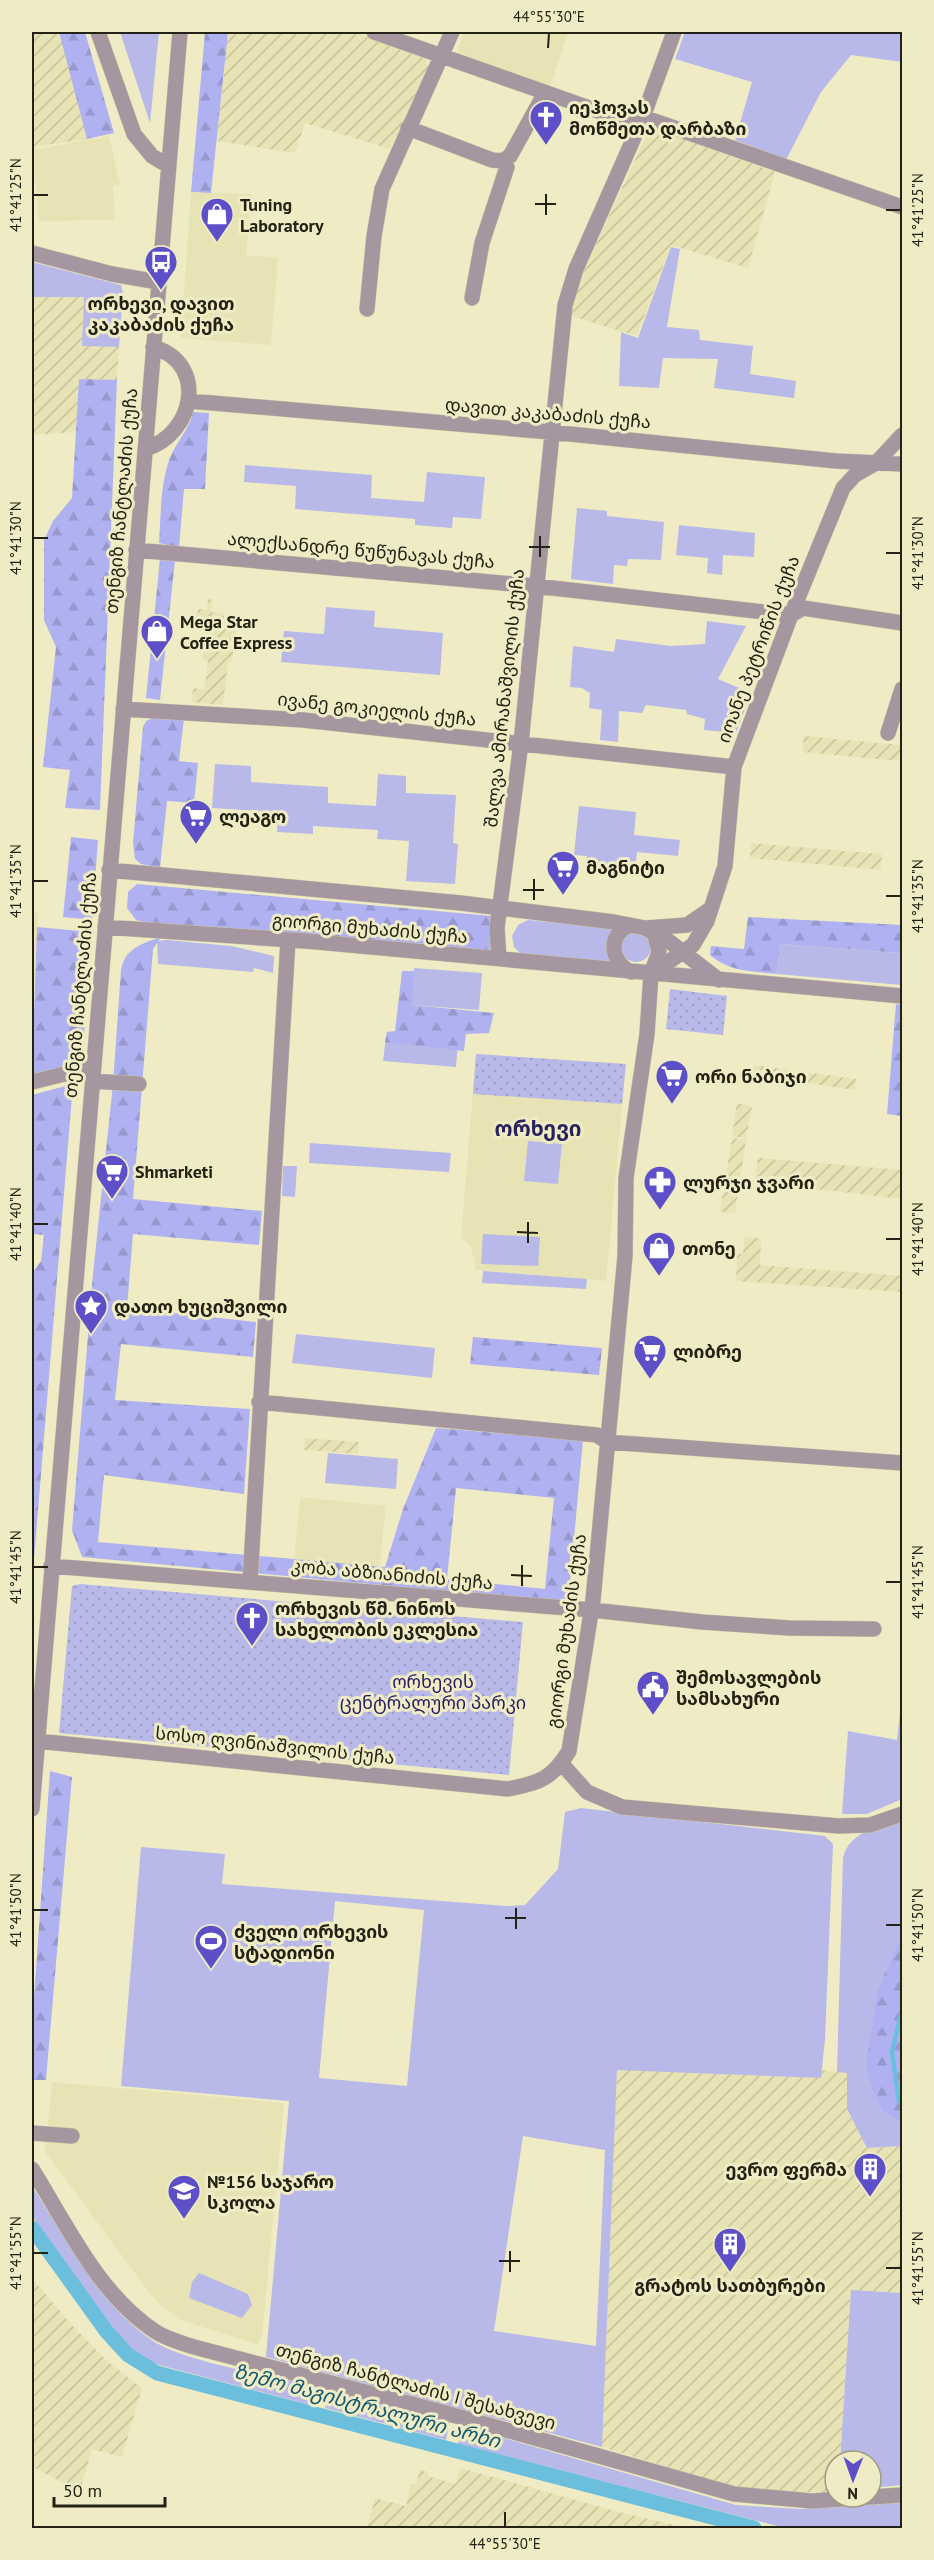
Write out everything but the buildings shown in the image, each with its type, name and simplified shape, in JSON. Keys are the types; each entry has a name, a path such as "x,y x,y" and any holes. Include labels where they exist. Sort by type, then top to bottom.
{"street":[{"path":"98,32 134,134 152,156 167,165"},
{"name":"თენგიზ ჩანტლაძის ქუჩა","path":"32,1809 167,165 180,32"},
{"path":"374,32 626,121 643,117 903,207"},
{"path":"367,309 378,206 382,189 408,128 443,57 452,32"},
{"name":"შალვა ამირანაშვილის ქუჩა","path":"499,958 497,935 521,742 562,328 570,286 643,117 674,32"},
{"path":"408,128 492,160 502,161 510,156 544,93"},
{"path":"472,298 482,243 507,167 502,161"},
{"path":"32,253 112,274 158,282"},
{"path":"145,449 167,439 180,423 189,401 189,391 181,366 165,351 153,347"},
{"name":"დავით კაკაბაძის ქუჩა","path":"189,401 903,464"},
{"name":"იოანე პეტრიწის ქუჩა","path":"651,974 684,952 700,934 712,908 725,866 734,767 791,615 843,488 855,475 876,463 903,435"},
{"name":"ალექსანდრე წუწუნავას ქუჩა","path":"136,550 535,586 791,615 803,608 903,623"},
{"path":"888,733 903,689"},
{"name":"ივანე გოკიელის ქუჩა","path":"123,709 303,720 734,767"},
{"name":"გიორგი მუხაძის ქუჩა","path":"109,870 500,908 643,928 658,952 651,974 647,1034 626,1178 626,1256 592,1610 568,1750 561,1763"},
{"path":"631,972 618,963 613,948 617,934 643,928 687,925 696,922 712,908"},
{"name":"გიორგი მუხაძის ქუჩა","path":"105,927 499,958 720,981 903,996"},
{"path":"643,928 684,952 720,981"},
{"path":"250,1582 288,940"},
{"path":"32,1082 93,1074 139,1084"},
{"path":"259,1402 597,1436 607,1442 903,1463"},
{"name":"კობა აბზიანიძის ქუჩა","path":"51,1566 789,1628 874,1629"},
{"name":"სოსო ღვინიაშვილის ქუჩა","path":"37,1741 508,1789 535,1784 552,1774 561,1763"},
{"path":"561,1763 587,1792 622,1806 839,1826 870,1825 903,1814"},
{"path":"32,2133 72,2136"},
{"name":"თენგიზ ჩანტლაძის I შესახვევი","path":"32,2169 97,2273 132,2314 158,2334 194,2347 442,2412 734,2494 823,2500"},
{"name":"თენგიზ ჩანტლაძის I შესახვევი","path":"883,2496 903,2495"}],"shaded area":[{"path":"32,32 59,32 87,139 32,147"},
{"path":"228,32 355,32 426,59 428,67 417,96 390,149 305,123 295,153 217,141"},
{"path":"464,32 568,32 550,87 457,54"},
{"path":"653,128 775,172 748,268 671,245 637,336 571,316 578,283 647,134"},
{"path":"109,136 120,184 113,186 115,220 39,221 32,150"},
{"path":"191,192 251,194 246,255 278,258 271,345 181,338"},
{"path":"32,297 84,297 82,345 119,347 117,380 79,379 76,432 32,435"},
{"path":"208,599 213,600 211,612 224,614 223,621 237,625 232,661 228,662 223,705 192,702 193,688 204,690 206,678 208,660 202,659 209,624 196,622 198,609 207,610"},
{"path":"804,736 901,745 900,761 802,752"},
{"path":"751,843 882,854 881,870 750,858"},
{"path":"32,912 38,913 32,1037"},
{"path":"476,1054 626,1064 606,1281 476,1270 471,1246 461,1238"},
{"path":"754,1065 856,1079 855,1090 753,1076"},
{"path":"737,1103 752,1106 746,1138 732,1136"},
{"path":"732,1138 746,1140 735,1213 720,1212"},
{"path":"758,1158 902,1170 902,1199 755,1182"},
{"path":"744,1237 761,1238 760,1265 902,1276 902,1292 736,1281 737,1254 743,1254"},
{"path":"305,1438 359,1442 358,1454 304,1450"},
{"path":"300,1497 386,1506 378,1579 293,1570"},
{"path":"617,2069 820,2078 822,2070 847,2073 847,2109 867,2148 902,2146 902,2293 851,2290 841,2449 823,2449 823,2492 767,2492 727,2485 602,2447"},
{"name":"№156 საჯარო სკოლა","path":"52,2082 284,2103 262,2336 258,2345 181,2320 158,2303 146,2288 45,2152"},
{"path":"32,2278 70,2323 107,2361 142,2388 122,2457 92,2449 80,2491 32,2467"},
{"path":"460,2468 619,2512 687,2528 367,2528 375,2498 406,2506 411,2484 416,2485 420,2470 428,2472 428,2476 456,2484"}],"green space":[{"path":"59,32 85,32 114,133 87,139"},
{"path":"120,32 159,32 150,123"},
{"path":"205,32 228,32 211,193 191,192"},
{"path":"685,32 902,32 902,62 851,55 821,92 786,160 735,140 752,82 675,59"},
{"path":"671,247 680,249 667,327 699,330 700,340 753,346 750,374 796,381 794,398 714,388 718,359 663,358 659,388 619,386 621,332 638,338"},
{"path":"32,262 121,285 123,293 119,347 82,346 84,297 32,297"},
{"path":"79,379 117,380 100,810 65,808 70,770 43,767 56,647 44,620 44,540 53,521 72,498"},
{"path":"193,412 209,413 205,489 184,489 179,548 159,543 164,478 170,458 189,425"},
{"path":"245,465 372,475 371,498 424,502 427,472 485,477 481,519 453,517 452,528 415,525 415,519 295,509 296,486 244,482"},
{"path":"577,508 607,511 607,516 664,522 661,560 628,559 627,566 614,565 613,584 571,579"},
{"path":"679,525 755,533 754,557 723,555 722,575 707,573 708,558 676,555"},
{"path":"160,559 175,560 160,700 146,698"},
{"path":"326,607 375,611 374,627 443,633 440,675 281,662 284,631 324,634"},
{"path":"707,621 746,626 718,679 751,693 736,733 704,730 705,719 687,714 686,710 646,705 642,713 619,711 618,742 600,740 602,710 589,708 590,693 582,688 570,687 573,646 614,652 616,639 671,646 705,644"},
{"path":"155,717 184,718 179,761 198,763 194,803 167,801 160,868 141,864 135,859 133,843 143,727 146,721"},
{"path":"215,764 251,766 251,782 328,787 328,803 376,806 378,774 406,776 406,793 456,795 453,843 458,844 455,884 406,881 409,841 377,839 378,830 313,826 313,834 277,832 278,812 212,808"},
{"path":"579,806 636,812 634,835 680,840 678,856 637,852 635,872 586,867 587,856 574,855"},
{"path":"71,837 98,840 92,920 63,917"},
{"path":"137,884 492,916 490,953 143,922 136,920 127,908 128,892"},
{"path":"748,917 902,925 900,953 780,944 777,974 733,968 710,955 711,946 744,949"},
{"path":"528,920 613,928 607,945 611,964 521,954 514,947 512,936 518,925"},
{"path":"902,925 902,985 777,974 780,944 900,953"},
{"path":"37,927 91,932 84,1038 81,1048 65,1065 32,1074"},
{"path":"636,932 647,936 651,947 647,958 636,962 625,958 621,947 625,936"},
{"path":"161,937 153,949 133,1199 262,1211 259,1245 133,1234 127,1308 256,1322 253,1357 121,1344 115,1400 250,1409 244,1494 104,1475 98,1542 385,1567 403,1509 436,1428 583,1440 569,1593 565,1602 82,1557 72,1530 93,1274 113,1084 121,970 126,956 131,951 141,944","holes":["456,1488 554,1498 545,1589 447,1579"]},
{"path":"157,941 231,946 274,956 273,973 254,968 253,972 158,964"},
{"path":"414,968 482,973 479,1010 411,1005"},
{"path":"402,971 414,971 412,1005 494,1013 489,1033 466,1034 464,1051 385,1042 387,1032 395,1031"},
{"path":"670,989 727,996 723,1035 666,1029"},
{"path":"896,1004 902,1005 902,1116 887,1114"},
{"path":"386,1036 458,1043 456,1067 383,1061"},
{"path":"476,1054 626,1064 622,1104 473,1094"},
{"path":"73,1084 32,1584 32,1273 41,1261 44,1235 32,1234 32,1095"},
{"path":"528,1141 562,1144 558,1184 524,1181"},
{"path":"310,1143 451,1153 449,1172 309,1163"},
{"path":"283,1166 297,1166 295,1197 282,1196"},
{"path":"483,1234 540,1237 538,1266 481,1264"},
{"path":"483,1271 587,1279 586,1289 482,1283"},
{"path":"296,1334 435,1348 432,1378 292,1363"},
{"path":"473,1337 602,1348 599,1375 470,1364"},
{"path":"328,1453 398,1459 396,1489 325,1483"},
{"name":"ორხევის ცენტრალური პარკი","path":"80,1584 523,1622 509,1775 59,1733 72,1586"},
{"path":"902,1694 902,1799 867,1814 842,1814 848,1731 897,1740"},
{"path":"50,1771 72,1777 46,2080 32,2080 32,2026"},
{"path":"581,1808 825,1836 833,1844 825,2039 821,2078 617,2070 602,2447 266,2357 289,2101 121,2086 141,1847 225,1854 222,1884 506,1906 525,1905 558,1869 565,1812","holes":["335,1901 424,1910 407,2086 319,2078","523,2136 605,2150 596,2346 494,2331"]},
{"path":"902,1820 902,1933 878,1988 884,2113 902,2124 902,2146 867,2148 847,2109 847,2073 837,2072 843,1858 846,1849 858,1836"},
{"path":"902,1933 902,2124 884,2113 873,2091 866,2066 878,1988"},
{"path":"32,2186 71,2249 100,2290 116,2309 153,2341 186,2356 207,2362 313,2385 317,2392 314,2406 163,2366 138,2357 126,2346 32,2216"},
{"path":"199,2273 248,2294 252,2305 242,2318 189,2298 192,2282"},
{"path":"851,2290 902,2293 902,2485 883,2487 883,2449 841,2449"},
{"path":"331,2391 450,2422 446,2440 325,2408"},
{"path":"466,2427 736,2505 800,2509 883,2509 883,2504 902,2503 902,2528 785,2528 458,2444 461,2431"}],"waterway":[{"path":"899,2102 892,2052 902,2010"},
{"name":"ზემო მაგისტრალური არხი","path":"32,2228 107,2332 128,2355 157,2373 754,2528"}],"place":[{"name":"იეჰოვას მოწმეთა დარბაზი","path":"546,146"},
{"name":"Tuning Laboratory","path":"217,243"},
{"name":"ორხევი, დავით კაკაბაძის ქუჩა","path":"161,291"},
{"name":"Mega Star Coffee Express","path":"157,660"},
{"name":"ლეაგო","path":"196,845"},
{"name":"მაგნიტი","path":"563,896"},
{"name":"ორი ნაბიჯი","path":"672,1105"},
{"name":"Shmarketi","path":"112,1200"},
{"name":"ლურჯი ჯვარი","path":"660,1211"},
{"name":"თონე","path":"659,1277"},
{"name":"დათო ხუციშვილი","path":"91,1335"},
{"name":"ლიბრე","path":"650,1380"},
{"name":"ორხევის წმ. ნინოს სახელობის ეკლესია","path":"252,1647"},
{"name":"შემოსავლების სამსახური","path":"653,1716"},
{"name":"ძველი ორხევის სტადიონი","path":"211,1970"},
{"name":"ევრო ფერმა","path":"870,2198"},
{"name":"№156 საჯარო სკოლა","path":"184,2220"},
{"name":"გრატოს სათბურები","path":"730,2273"}],"district":[{"name":"ორხევი","path":"538,1128"}]}
